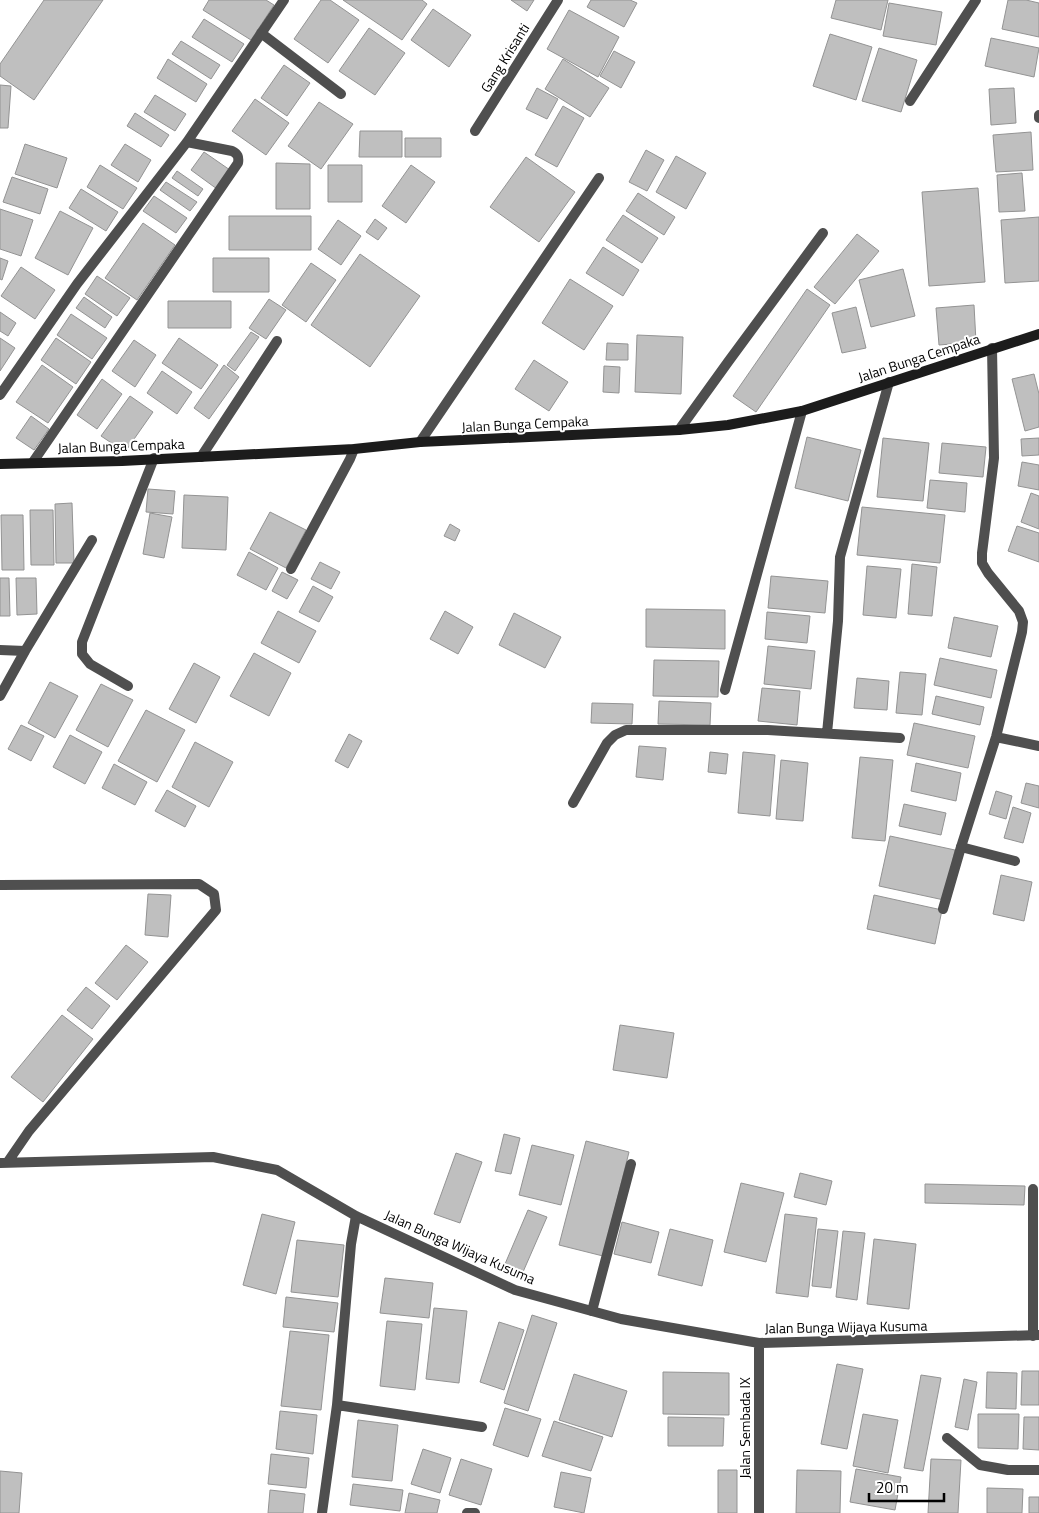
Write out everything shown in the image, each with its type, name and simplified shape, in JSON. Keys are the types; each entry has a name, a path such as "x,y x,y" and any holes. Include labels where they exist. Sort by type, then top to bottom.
{"street":[{"path":"0,395 77,284 187,142 284,0"},
{"name":"Gang Krisanti","path":"474,132 558,0"},
{"path":"910,101 976,0"},
{"path":"261,33 341,94"},
{"path":"33,462 238,163 236,153 232,151 187,142"},
{"path":"420,442 599,178"},
{"path":"679,430 823,233"},
{"name":"Jalan Bunga Cempaka","path":"0,464 122,461 354,449 420,442 679,430 728,425 802,411 1039,334"},
{"path":"201,457 277,341"},
{"path":"943,909 996,737 1023,622 1019,612 982,563 994,458 992,348"},
{"path":"827,733 838,621 840,557 889,382"},
{"path":"725,690 802,411"},
{"path":"291,569 354,449"},
{"path":"128,686 90,664 82,654 82,642 154,458"},
{"path":"0,696 92,540"},
{"path":"0,650 26,651"},
{"path":"573,803 607,743 615,734 626,730 732,729 900,738"},
{"path":"996,737 1039,746"},
{"path":"961,847 1015,861"},
{"path":"0,885 199,884 214,894 216,910 4,1163"},
{"name":"Jalan Bunga Wijaya Kusuma","path":"4,1163 213,1157 277,1170 356,1216 515,1290 621,1319 759,1343 1036,1335"},
{"path":"592,1312 631,1164"},
{"path":"1034,1189 1036,1335"},
{"path":"322,1513 337,1405 351,1244 356,1216"},
{"name":"Jalan Sembada IX","path":"759,1343 759,1513"},
{"path":"337,1405 482,1427"},
{"path":"947,1438 980,1465 1008,1470 1039,1470"},
{"path":"467,1513 476,1513"}],"building":[{"path":"44,0 103,0 34,100 0,76 0,64"},
{"path":"209,0 266,0 274,5 251,40 203,10"},
{"path":"321,0 330,0 359,20 328,63 294,39"},
{"path":"343,0 422,0 427,4 402,40"},
{"path":"511,0 534,0 527,11"},
{"path":"591,0 630,0 637,3 624,27 587,7"},
{"path":"836,0 888,0 881,30 831,18"},
{"path":"1008,0 1026,0 1039,3 1039,37 1002,29"},
{"path":"889,3 942,12 936,45 883,36"},
{"path":"433,9 471,35 449,67 411,40"},
{"path":"569,10 619,37 598,77 547,49"},
{"path":"204,19 244,44 232,62 192,37"},
{"path":"369,28 405,53 375,95 339,71"},
{"path":"830,34 872,47 856,100 813,86"},
{"path":"991,38 1039,48 1034,77 985,66"},
{"path":"181,41 220,65 211,79 172,54"},
{"path":"879,48 917,60 901,112 862,101"},
{"path":"614,51 635,62 621,88 600,76"},
{"path":"168,59 207,84 196,102 157,78"},
{"path":"563,59 609,88 590,117 545,89"},
{"path":"284,65 310,83 287,116 261,98"},
{"path":"0,85 11,86 8,128 0,128"},
{"path":"537,88 558,99 547,119 526,109"},
{"path":"1014,88 1016,123 991,125 989,89"},
{"path":"155,95 186,114 175,131 144,112"},
{"path":"255,99 289,123 266,155 232,131"},
{"path":"319,102 353,124 321,169 288,146"},
{"path":"563,106 584,118 557,167 535,155"},
{"path":"135,113 169,135 161,147 127,126"},
{"path":"360,131 402,131 402,157 359,157"},
{"path":"1031,132 1033,170 996,172 993,135"},
{"path":"405,138 441,138 441,157 405,157"},
{"path":"25,144 67,158 57,188 15,174"},
{"path":"125,144 151,160 138,182 111,165"},
{"path":"646,150 664,160 647,191 629,182"},
{"path":"204,152 230,170 217,189 191,170"},
{"path":"676,156 706,173 686,209 656,192"},
{"path":"526,157 575,192 539,242 490,207"},
{"path":"276,163 310,164 310,209 276,209"},
{"path":"100,165 137,188 123,209 87,187"},
{"path":"328,165 362,165 362,202 328,202"},
{"path":"411,165 435,182 406,223 382,206"},
{"path":"177,171 203,189 198,196 172,178"},
{"path":"1022,173 1025,211 999,212 997,175"},
{"path":"12,177 48,189 40,214 3,202"},
{"path":"166,182 197,202 190,211 160,190"},
{"path":"978,188 985,282 929,286 922,192"},
{"path":"81,189 118,212 106,231 69,208"},
{"path":"638,193 675,217 664,235 626,211"},
{"path":"154,196 187,218 176,233 143,211"},
{"path":"0,209 33,220 21,256 0,249"},
{"path":"60,211 93,228 68,275 35,258"},
{"path":"623,215 658,238 642,263 606,240"},
{"path":"229,216 311,216 311,250 229,250"},
{"path":"1039,217 1039,281 1005,283 1001,220"},
{"path":"375,219 387,228 378,240 366,232"},
{"path":"338,220 361,236 341,265 318,249"},
{"path":"143,223 175,245 137,300 105,278"},
{"path":"857,234 879,251 835,304 814,287"},
{"path":"603,247 639,270 623,296 586,273"},
{"path":"360,254 420,296 370,367 311,325"},
{"path":"0,258 8,261 2,280 0,279"},
{"path":"213,258 269,258 269,292 213,292"},
{"path":"311,263 336,280 306,322 282,305"},
{"path":"21,267 55,290 35,319 1,296"},
{"path":"903,269 915,316 871,327 859,280"},
{"path":"97,276 130,298 117,316 85,294"},
{"path":"570,279 613,306 584,350 542,323"},
{"path":"807,289 830,305 756,412 733,396"},
{"path":"84,297 112,317 105,328 76,308"},
{"path":"269,299 286,310 266,339 249,328"},
{"path":"168,301 231,301 231,328 168,328"},
{"path":"974,305 976,342 939,345 936,308"},
{"path":"856,307 866,348 842,353 832,313"},
{"path":"0,312 16,323 8,336 0,331"},
{"path":"71,314 107,338 92,359 57,335"},
{"path":"251,332 259,337 235,371 227,365"},
{"path":"637,335 683,337 681,394 635,392"},
{"path":"0,338 15,348 0,371"},
{"path":"56,338 91,362 76,384 41,360"},
{"path":"179,338 218,365 201,389 162,363"},
{"path":"134,340 156,355 135,387 112,371"},
{"path":"607,343 628,344 628,360 606,360"},
{"path":"534,360 568,382 549,411 515,389"},
{"path":"42,365 73,387 48,423 16,402"},
{"path":"224,365 239,377 209,419 194,408"},
{"path":"604,366 620,367 619,393 603,392"},
{"path":"162,371 192,392 177,414 147,393"},
{"path":"1034,374 1039,394 1039,427 1025,431 1012,379"},
{"path":"102,379 122,394 97,429 77,415"},
{"path":"130,396 153,412 125,452 101,436"},
{"path":"31,416 49,429 34,450 16,438"},
{"path":"807,437 861,450 848,501 795,488"},
{"path":"883,438 929,443 923,501 877,497"},
{"path":"1039,438 1039,455 1022,456 1021,439"},
{"path":"942,443 986,447 983,477 939,473"},
{"path":"1022,462 1039,465 1039,490 1018,486"},
{"path":"930,480 967,483 965,512 927,508"},
{"path":"148,489 175,491 173,514 146,512"},
{"path":"1031,493 1039,496 1039,529 1021,522"},
{"path":"184,495 228,497 226,550 182,548"},
{"path":"72,503 74,563 56,563 55,504"},
{"path":"862,507 945,515 940,563 857,555"},
{"path":"30,510 53,510 54,565 31,565"},
{"path":"270,512 306,530 286,568 250,549"},
{"path":"150,513 172,517 164,558 143,554"},
{"path":"1,515 23,515 24,570 2,570"},
{"path":"450,524 460,530 455,541 444,536"},
{"path":"1017,526 1039,533 1039,562 1008,551"},
{"path":"249,552 278,568 266,590 237,575"},
{"path":"320,562 340,572 331,589 311,579"},
{"path":"912,564 937,567 932,616 908,614"},
{"path":"867,566 901,569 896,618 863,615"},
{"path":"282,572 298,580 287,599 272,591"},
{"path":"771,576 828,581 825,613 768,608"},
{"path":"0,578 9,578 10,616 0,616"},
{"path":"16,578 36,578 37,614 17,615"},
{"path":"313,586 333,597 319,622 299,612"},
{"path":"646,609 725,610 725,649 646,647"},
{"path":"278,611 316,631 299,663 261,643"},
{"path":"445,611 473,627 458,654 430,639"},
{"path":"767,612 810,616 807,643 765,639"},
{"path":"514,613 561,637 545,668 499,645"},
{"path":"954,617 998,626 991,657 948,648"},
{"path":"768,646 815,651 811,689 764,684"},
{"path":"254,653 291,673 269,716 230,696"},
{"path":"940,658 997,670 991,698 934,685"},
{"path":"654,660 719,661 718,697 653,696"},
{"path":"194,663 220,677 196,723 169,709"},
{"path":"900,672 926,674 922,715 896,713"},
{"path":"857,678 889,681 887,710 854,708"},
{"path":"50,682 78,696 55,738 28,723"},
{"path":"101,684 133,700 108,747 76,730"},
{"path":"762,688 800,691 797,725 758,721"},
{"path":"936,696 984,707 980,725 932,714"},
{"path":"659,701 711,703 710,725 658,724"},
{"path":"592,703 633,704 632,724 591,723"},
{"path":"146,710 185,730 157,782 118,761"},
{"path":"914,723 975,736 968,768 907,755"},
{"path":"21,725 44,736 31,761 8,749"},
{"path":"349,734 362,741 348,768 335,761"},
{"path":"70,735 102,752 85,784 53,767"},
{"path":"195,742 233,762 209,807 172,787"},
{"path":"639,746 666,748 663,780 636,777"},
{"path":"710,752 728,754 726,774 708,772"},
{"path":"743,752 775,755 770,816 738,813"},
{"path":"860,757 893,760 885,841 852,838"},
{"path":"781,760 808,763 803,821 776,819"},
{"path":"916,763 961,773 956,801 911,791"},
{"path":"114,764 147,782 135,805 102,788"},
{"path":"1026,783 1039,786 1039,808 1021,803"},
{"path":"167,790 196,806 185,827 155,811"},
{"path":"996,791 1012,796 1006,819 989,814"},
{"path":"904,804 946,813 941,835 899,826"},
{"path":"1013,807 1031,813 1023,843 1004,838"},
{"path":"890,836 955,850 944,900 879,886"},
{"path":"1001,875 1032,882 1024,921 993,914"},
{"path":"148,894 171,895 168,937 145,935"},
{"path":"874,895 942,910 935,944 867,929"},
{"path":"126,945 148,962 117,1000 95,983"},
{"path":"86,987 110,1006 92,1029 67,1010"},
{"path":"62,1015 93,1039 43,1102 11,1077"},
{"path":"620,1025 674,1033 667,1078 613,1070"},
{"path":"504,1134 520,1138 511,1174 495,1171"},
{"path":"586,1141 629,1152 603,1256 559,1245"},
{"path":"532,1145 574,1155 561,1205 519,1195"},
{"path":"456,1153 482,1162 460,1223 434,1214"},
{"path":"800,1173 832,1181 826,1205 794,1197"},
{"path":"741,1183 784,1193 766,1262 724,1252"},
{"path":"925,1184 1025,1186 1024,1205 925,1203"},
{"path":"528,1210 547,1217 523,1272 505,1264"},
{"path":"262,1214 295,1222 276,1294 243,1285"},
{"path":"785,1214 817,1218 808,1297 776,1293"},
{"path":"622,1222 659,1232 651,1263 614,1254"},
{"path":"670,1229 713,1240 702,1286 658,1275"},
{"path":"818,1229 838,1231 831,1288 812,1286"},
{"path":"843,1231 865,1233 857,1300 836,1297"},
{"path":"874,1239 916,1244 909,1309 867,1304"},
{"path":"297,1240 344,1245 338,1297 291,1292"},
{"path":"385,1278 433,1283 429,1318 380,1313"},
{"path":"286,1297 338,1303 334,1332 283,1327"},
{"path":"434,1308 467,1311 459,1383 426,1379"},
{"path":"532,1315 557,1323 528,1411 504,1403"},
{"path":"387,1321 422,1324 415,1390 380,1386"},
{"path":"499,1322 524,1330 504,1390 480,1382"},
{"path":"290,1331 329,1335 321,1410 281,1406"},
{"path":"837,1364 863,1369 847,1449 821,1444"},
{"path":"1022,1371 1039,1371 1039,1405 1021,1405"},
{"path":"663,1372 729,1373 729,1415 663,1414"},
{"path":"987,1372 1017,1373 1016,1409 986,1408"},
{"path":"574,1374 627,1391 612,1437 559,1420"},
{"path":"921,1375 941,1378 923,1471 904,1468"},
{"path":"964,1379 977,1382 968,1430 955,1427"},
{"path":"505,1408 541,1419 528,1457 493,1445"},
{"path":"280,1411 317,1415 313,1454 276,1449"},
{"path":"863,1414 898,1420 888,1473 853,1466"},
{"path":"978,1414 1019,1414 1018,1449 978,1448"},
{"path":"668,1417 724,1418 723,1446 668,1446"},
{"path":"1024,1417 1039,1417 1039,1450 1023,1449"},
{"path":"358,1420 398,1425 392,1481 352,1477"},
{"path":"554,1421 603,1437 591,1471 542,1456"},
{"path":"423,1449 451,1458 440,1493 411,1484"},
{"path":"271,1454 309,1458 306,1488 268,1484"},
{"path":"461,1459 492,1469 481,1505 449,1495"},
{"path":"931,1459 961,1460 958,1513 928,1513"},
{"path":"856,1469 901,1477 895,1510 850,1502"},
{"path":"718,1470 737,1470 737,1513 718,1513"},
{"path":"797,1470 841,1471 840,1513 796,1513"},
{"path":"0,1471 22,1473 19,1513 0,1513"},
{"path":"561,1472 591,1478 584,1513 554,1507"},
{"path":"353,1484 403,1490 400,1511 350,1505"},
{"path":"987,1488 1023,1489 1022,1513 987,1513"},
{"path":"270,1490 305,1494 303,1513 268,1513"},
{"path":"409,1493 440,1500 437,1513 405,1513"},
{"path":"1029,1497 1039,1497 1039,1513 1029,1513"}]}
